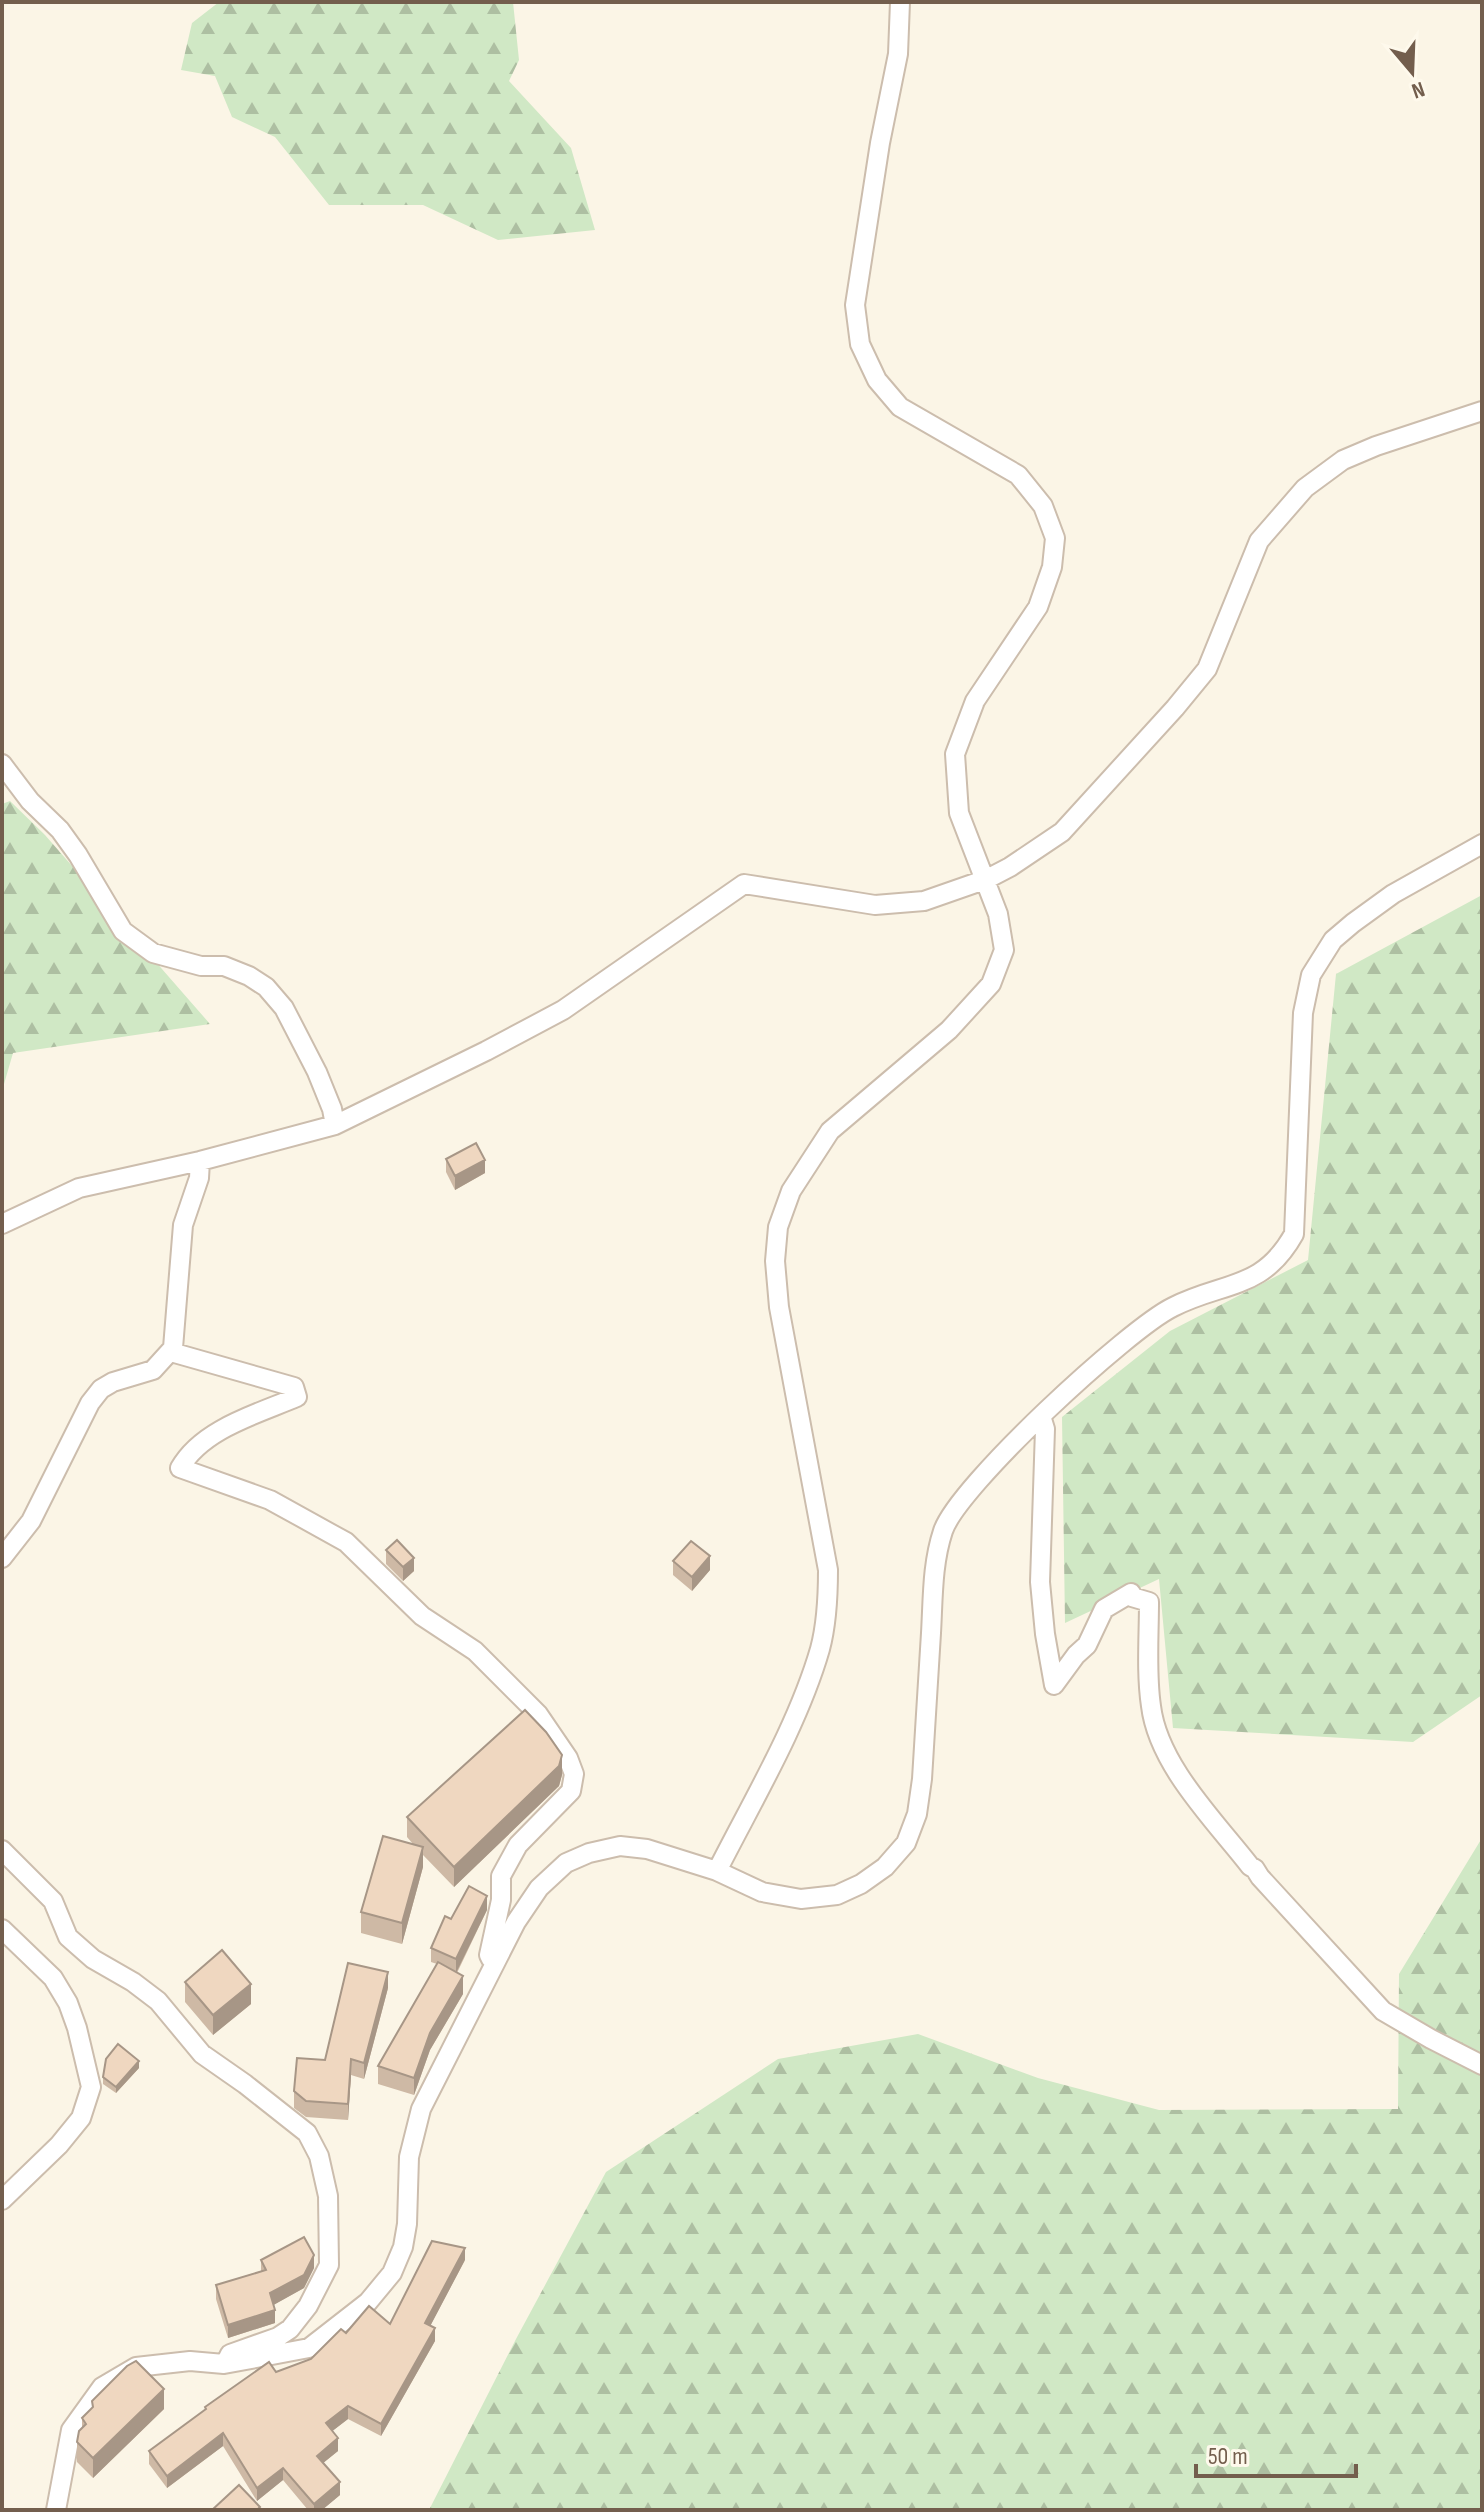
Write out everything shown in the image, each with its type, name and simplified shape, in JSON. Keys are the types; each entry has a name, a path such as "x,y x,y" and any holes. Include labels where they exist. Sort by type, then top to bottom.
{"street":[{"path":"717,1871 804,1698 821,1647 828,1608 828,1570 779,1307 775,1261 778,1227 791,1191 830,1131 949,1030 991,984 1004,950 998,914 987,879 959,813 955,754 975,701 1038,607 1052,567 1055,538 1043,506 1018,475 900,407 877,380 860,344 855,305 880,143 898,54 900,2"},
{"path":"2,1224 79,1188 200,1161 335,1125 563,1010 744,884 875,905 924,901 987,879 1062,832 1207,669 1259,541 1305,488 1343,460 1482,411"},
{"path":"2,764 30,801 60,830 123,931 153,953 201,966 224,966 266,987 284,1008 317,1072 335,1125"},
{"path":"56,2510 71,2430 102,2387 136,2367 190,2361 224,2364 309,2348 368,2302 392,2273 403,2247 407,2224 409,2157 421,2109 516,1922 539,1888 566,1863 589,1853 620,1846 647,1849 717,1871 762,1892 801,1899 837,1895 861,1884 885,1867 906,1843 917,1814 922,1779 935,1563 944,1528 962,1500 1041,1416 1134,1333 1172,1307 1255,1277 1283,1253 1294,1234 1303,1013 1311,975 1333,940 1353,923 1393,894 1482,844"},
{"path":"2,1558 31,1521 90,1403 101,1389 113,1382 153,1370 171,1352 176,1332 183,1225 199,1178 200,1161"},
{"path":"171,1352 294,1387 297,1397 232,1423 188,1454 180,1468 270,1500 346,1542 422,1616 475,1651 538,1714 568,1758 574,1774 571,1791 518,1845 501,1876 501,1900 489,1955 494,1965"},
{"path":"1041,1416 1045,1429 1040,1582 1054,1685 1087,1645 1104,1609 1131,1593 1132,1597 1149,1602 1151,1707 1160,1738 1178,1774 1250,1866 1383,2011 1482,2065"},
{"path":"2,1850 53,1901 68,1937 93,1959 158,2001 202,2054 307,2133 319,2156 328,2196 329,2265 308,2306 290,2329 278,2337 230,2354 224,2364"},
{"path":"2,1929 53,1978 68,2003 91,2087 81,2118 59,2145 2,2200"}],"green space":[{"path":"219,2 513,2 519,60 509,81 571,148 595,230 498,240 423,205 329,205 275,137 232,117 215,76 181,70 192,23"},
{"path":"10,801 45,835 210,1024 13,1053 2,1091 2,804"},
{"path":"1482,895 1482,1695 1413,1742 1173,1728 1159,1579 1065,1623 1062,1417 1170,1331 1308,1260 1336,974"},
{"path":"1482,1838 1482,2510 429,2510 606,2172 778,2059 918,2034 1038,2078 1159,2110 1398,2109 1399,1974"}],"building":[{"path":"476,1143 485,1160 455,1176 446,1159"},
{"path":"397,1540 414,1558 403,1567 386,1550"},
{"path":"691,1541 710,1556 692,1577 673,1561"},
{"path":"525,1710 562,1755 559,1766 454,1867 407,1817"},
{"path":"383,1836 423,1847 402,1923 361,1912"},
{"path":"469,1886 487,1896 456,1959 431,1948 445,1916 451,1919"},
{"path":"222,1950 251,1984 213,2015 185,1982"},
{"path":"438,1962 463,1976 430,2033 414,2078 378,2066"},
{"path":"348,1963 388,1972 364,2063 351,2059 348,2104 306,2101 294,2091 297,2058 325,2060"},
{"path":"118,2044 139,2061 116,2087 103,2077 106,2059"},
{"path":"304,2237 314,2255 304,2275 270,2293 275,2310 228,2325 216,2285 266,2270 261,2260"},
{"path":"432,2241 465,2248 425,2323 435,2328 381,2424 348,2406 326,2423 338,2438 317,2456 340,2482 314,2504 283,2468 257,2488 223,2433 167,2476 149,2451 269,2362 276,2372 311,2359 341,2329 346,2333 369,2306 390,2324"},
{"path":"136,2361 164,2389 93,2458 77,2442 79,2431 86,2424 82,2418 93,2407 92,2401"},
{"path":"239,2485 260,2507 257,2510 212,2510"}]}
